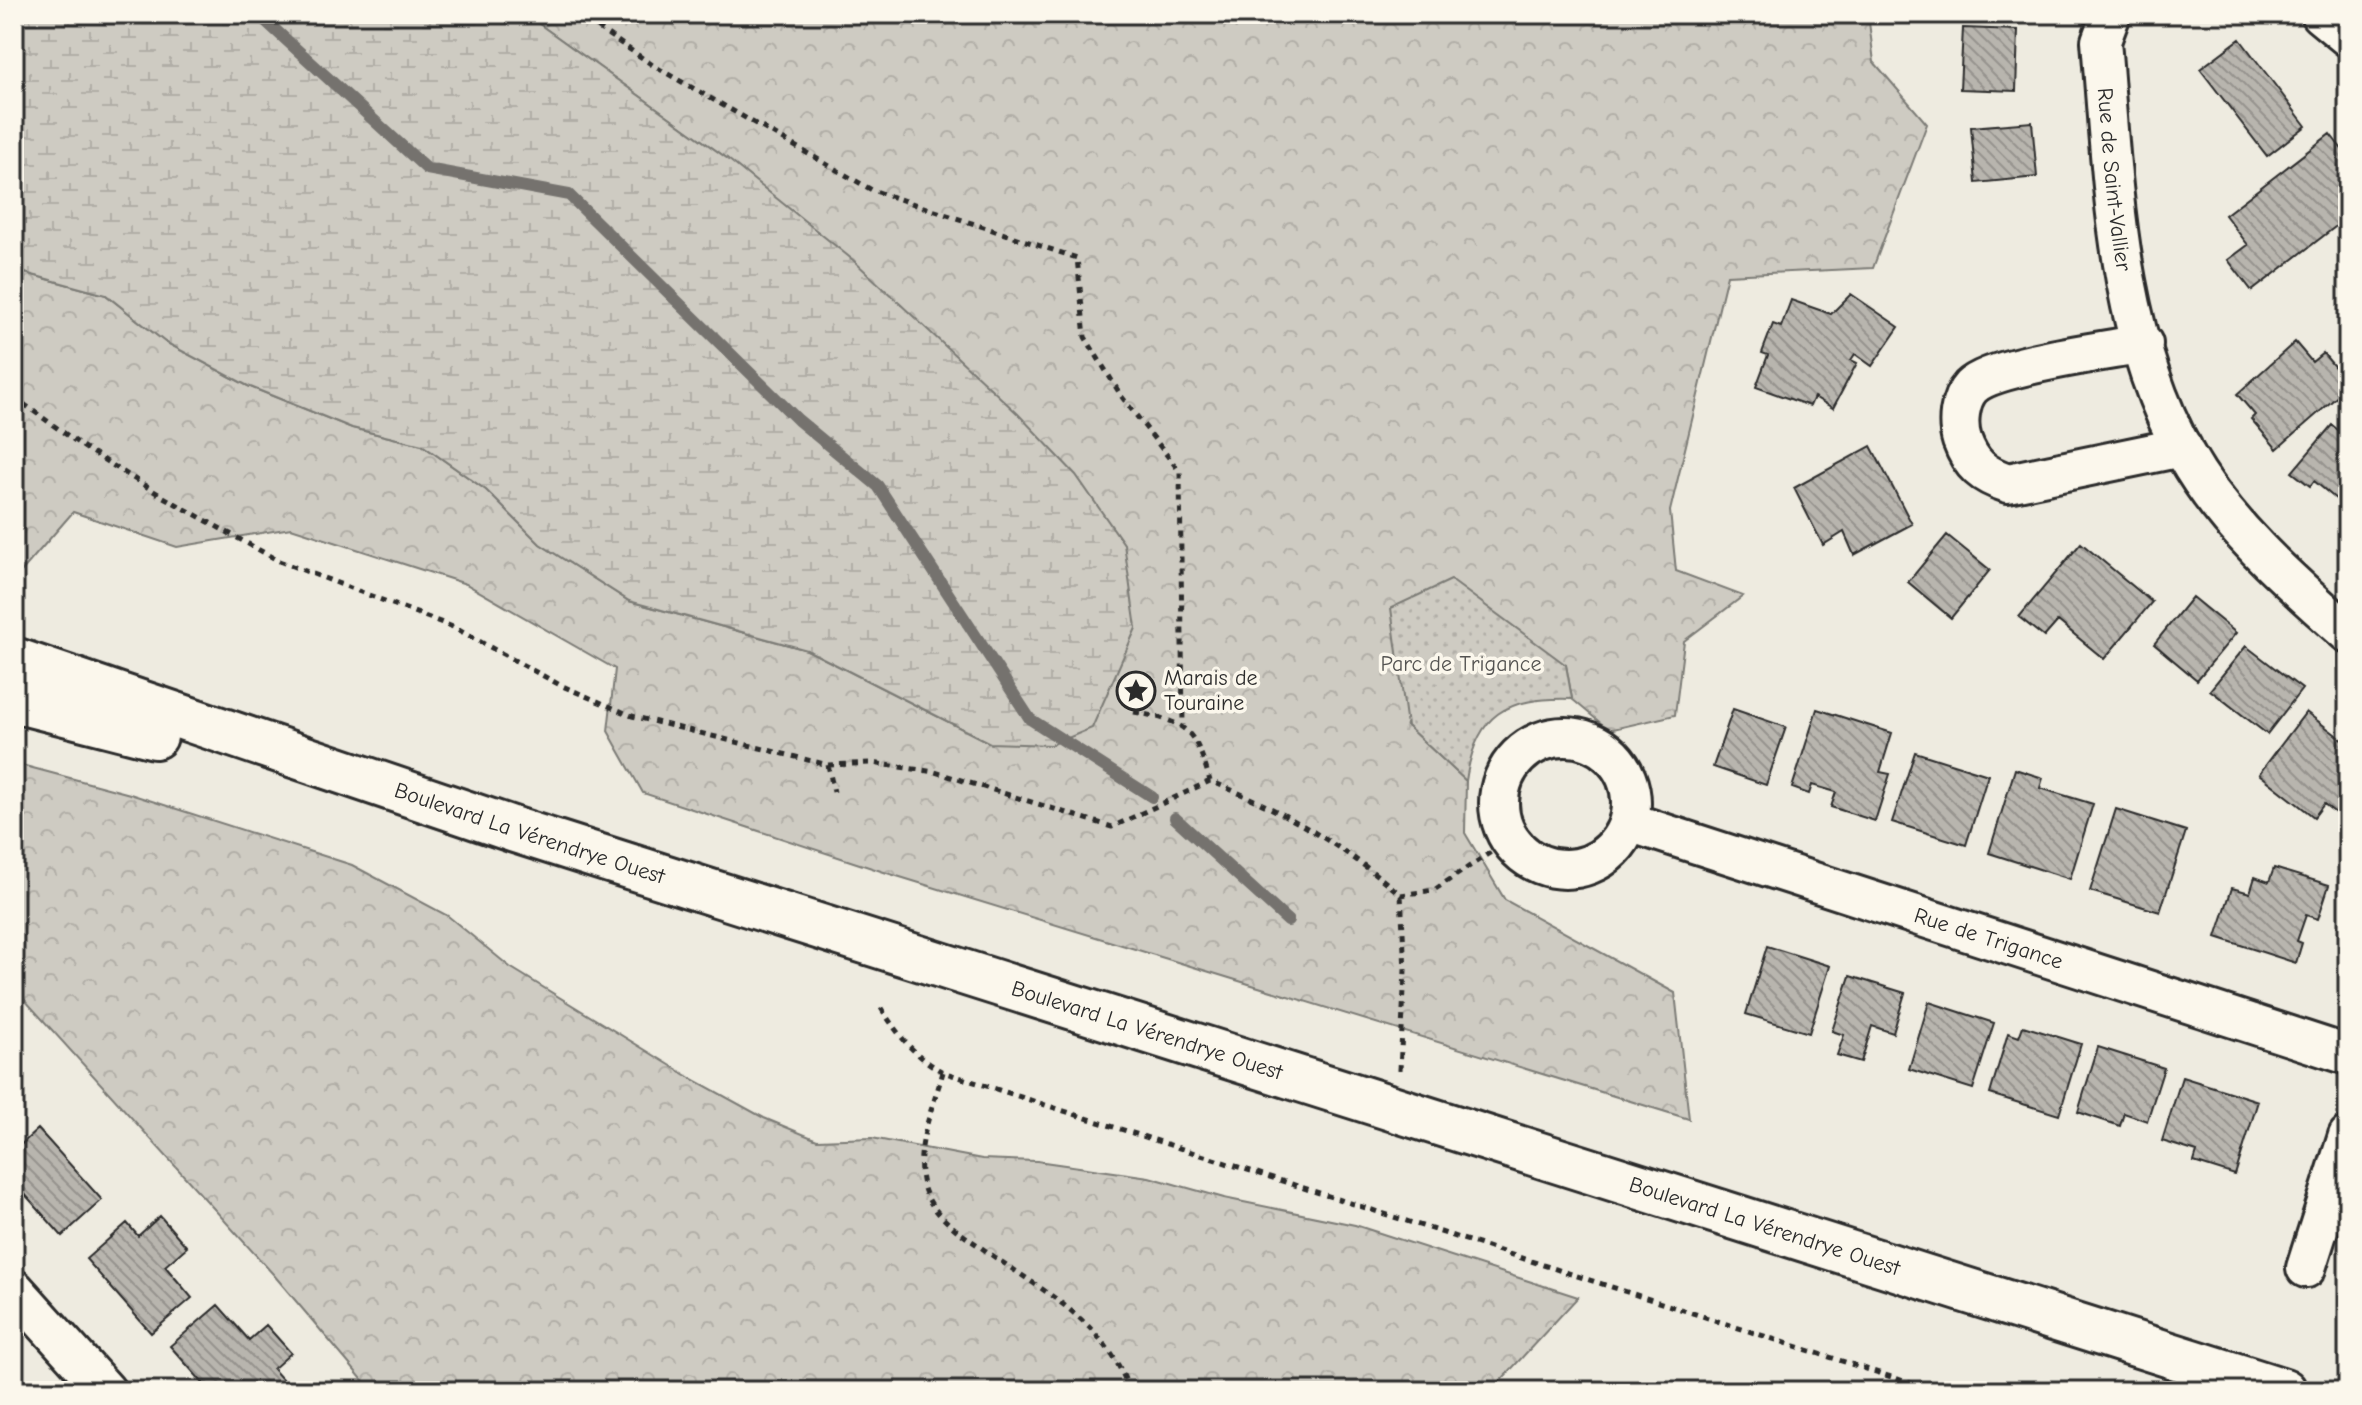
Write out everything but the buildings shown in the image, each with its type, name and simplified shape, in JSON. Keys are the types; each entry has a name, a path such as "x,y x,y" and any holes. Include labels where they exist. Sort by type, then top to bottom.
{"main road":[{"name":"Boulevard La Vérendrye Ouest","path":"14,660 515,830 2284,1391"},
{"path":"14,700 515,830"}],"street":[{"name":"Rue de Saint-Vallier","path":"2111,14 2101,41 2120,249 2155,387 2182,447 2229,515 2275,566 2348,633"},
{"path":"2320,14 2348,37"},
{"path":"2143,344 1993,374 1971,388 1960,409 1960,433 1969,460 1988,476 2008,483 2182,447"},
{"path":"1554,738 1587,742 1615,760 1629,789 1629,822 1619,841 1604,857 1585,866 1564,870 1543,866 1524,856 1509,840 1501,821 1499,800 1503,778 1515,759 1533,745 1554,738"},
{"name":"Rue de Trigance","path":"1629,822 2348,1055"},
{"path":"2306,1268 2348,1136"},
{"path":"14,1289 106,1391"}],"path":[{"path":"578,14 654,66 872,190 1077,258 1085,337 1122,397 1180,472 1183,725"},
{"path":"14,397 85,448 160,495 279,561 453,627 560,685 632,716 828,765 872,763 935,772 1112,827 1210,781 1277,809 1364,863 1401,895 1405,970 1398,1112"},
{"path":"1134,712 1183,725 1198,741 1210,781"},
{"path":"828,765 834,792"},
{"path":"1401,895 1434,890 1509,840"},
{"path":"881,1008 902,1040 921,1060 943,1072 1935,1391"},
{"path":"943,1072 921,1146 922,1184 931,1205 960,1232 1091,1326 1122,1365 1129,1391"}],"green space":[{"path":"14,14 525,14 728,159 853,260 1018,414 1076,475 1124,544 1136,628 1092,728 1051,745 990,743 807,650 629,601 540,544 486,490 422,445 352,428 248,386 165,342 106,295 14,270"},
{"path":"525,14 1868,14 1874,62 1927,124 1873,268 1727,275 1670,511 1676,571 1743,596 1684,641 1675,715 1609,730 1572,699 1566,665 1407,726 1466,781 1465,833 1505,900 1675,993 1689,1119 887,873 643,793 608,731 615,669 466,584 291,528 177,547 73,512 14,580 14,270 106,295 165,342 248,386 352,428 422,445 486,490 540,544 629,601 807,650 990,743 728,159"},
{"name":"Parc de Trigance","path":"1451,580 1566,665 1572,699 1529,701 1498,714 1478,739 1466,781 1407,726 1391,608"},
{"path":"14,763 130,794 352,865 448,916 510,967 691,1078 764,1118 817,1140 872,1138 982,1159 1037,1161 1149,1177 1224,1198 1355,1225 1578,1297 1491,1391 372,1391 273,1274 14,988"}],"waterway":[{"path":"258,14 427,169 569,195 798,420 878,486 1030,719 1152,797"},
{"path":"1175,818 1288,921"}],"place":[{"name":"Marais de Touraine","path":"1136,691"}]}
